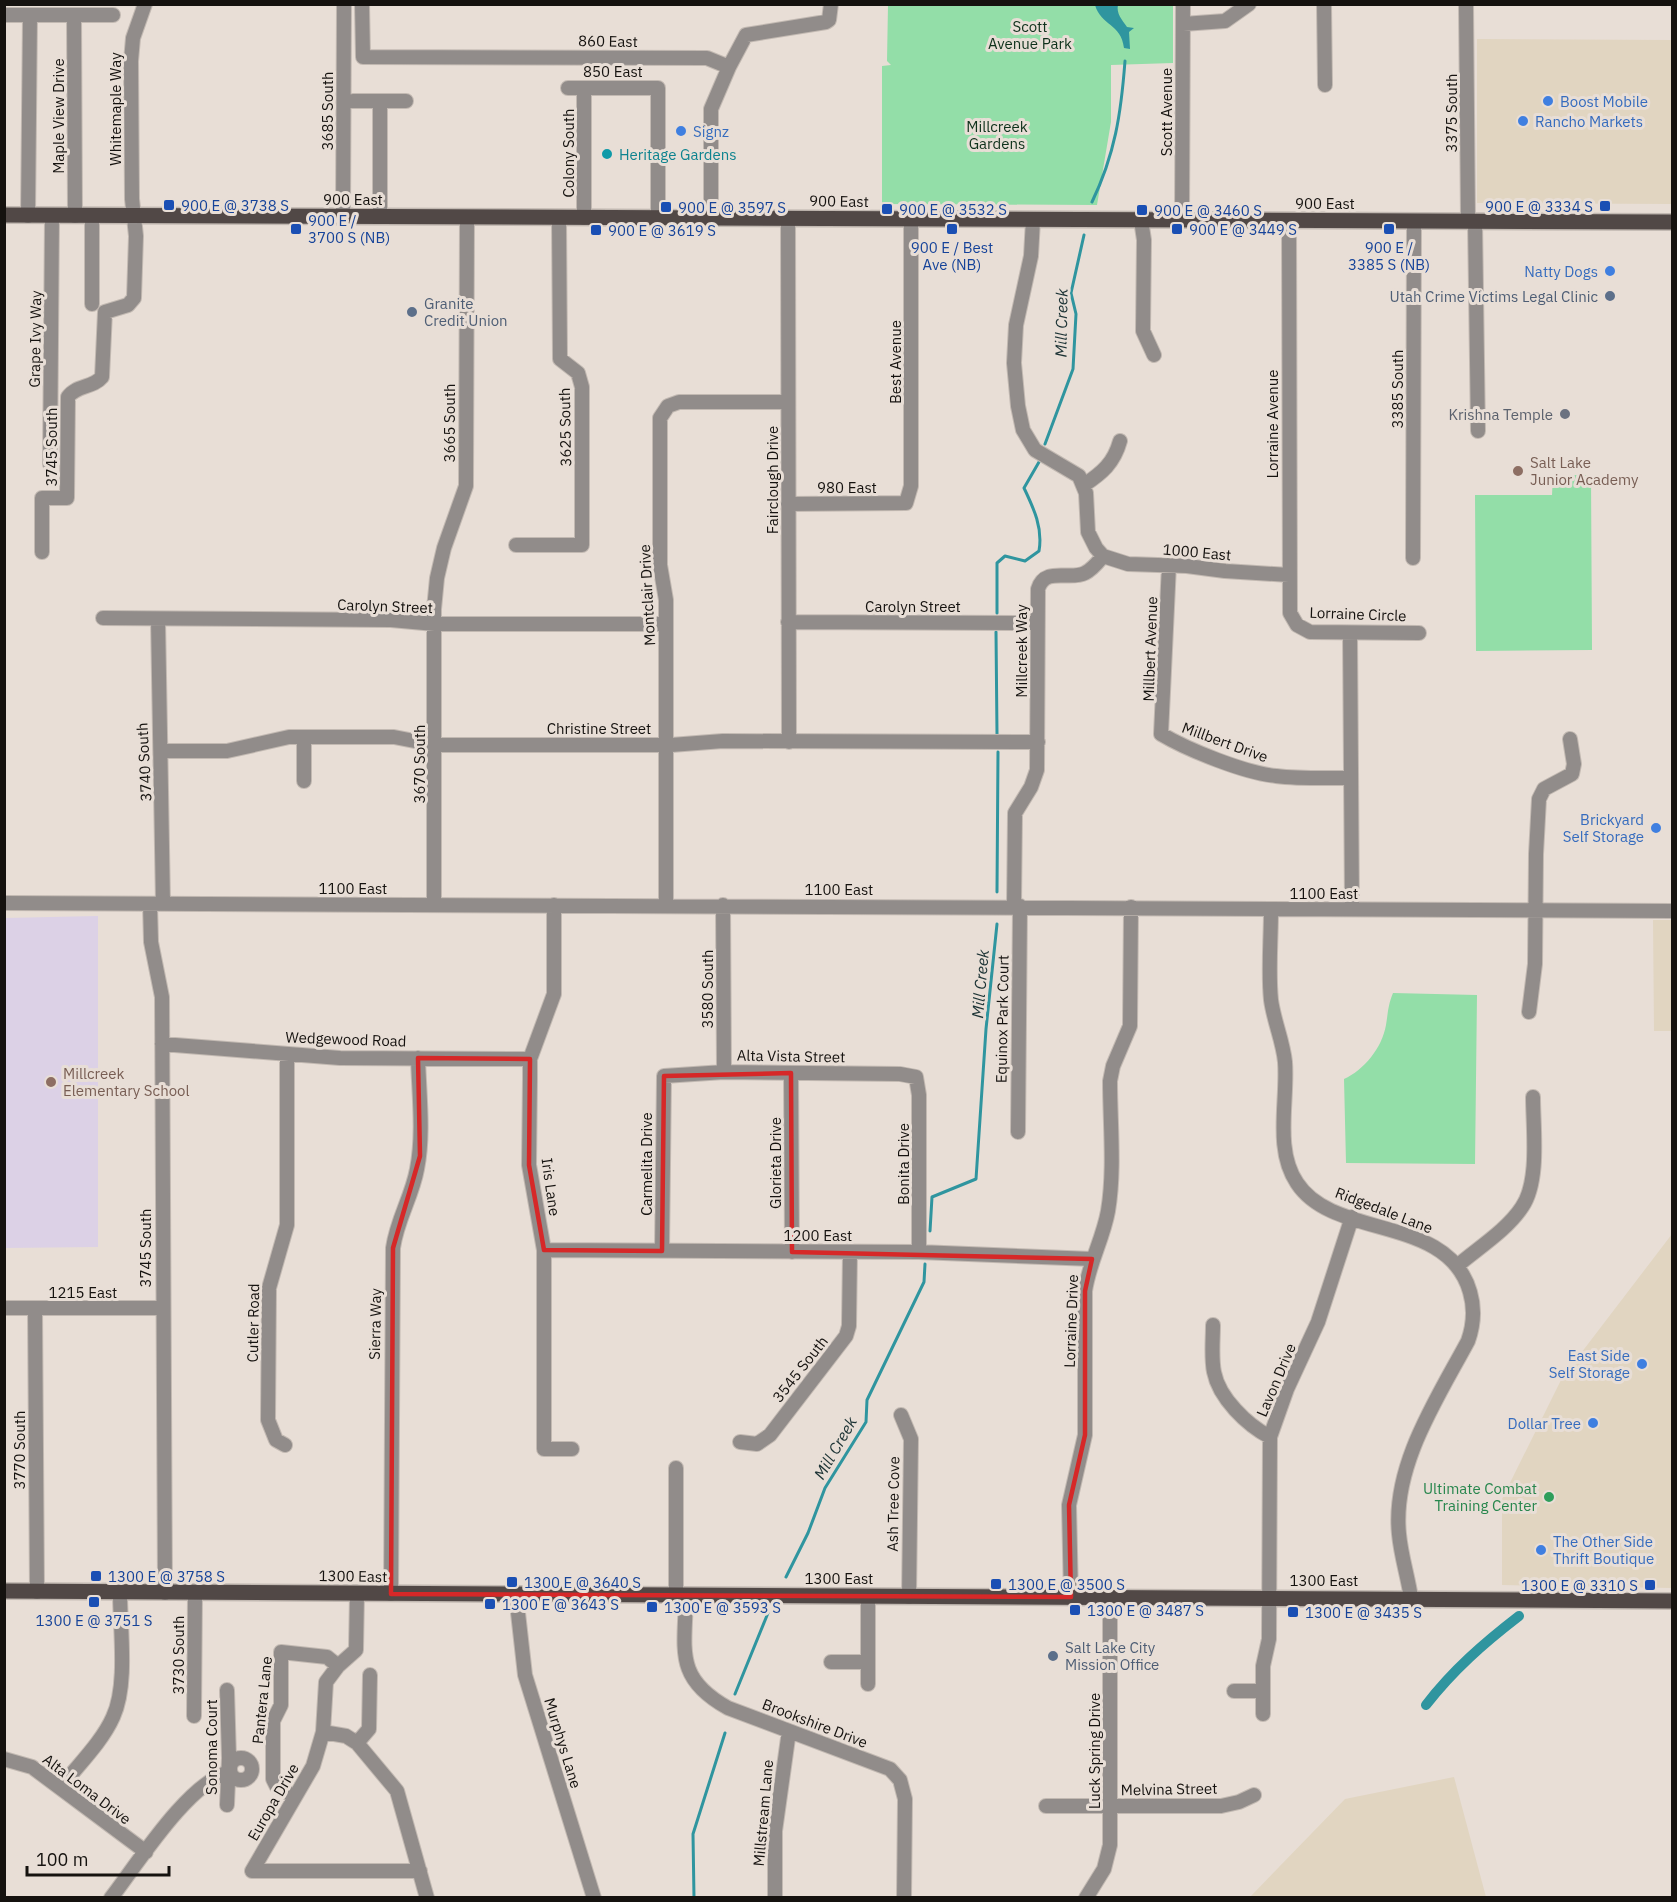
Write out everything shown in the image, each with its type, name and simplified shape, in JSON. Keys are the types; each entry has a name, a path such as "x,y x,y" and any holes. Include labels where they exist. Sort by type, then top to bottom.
{"main road":[{"name":"900 East","path":"4,215 1672,222"},
{"name":"1300 East","path":"4,1592 1672,1600"}],"street":[{"name":"Whitemaple Way","path":"133,216 132,38 145,4"},
{"name":"3685 South","path":"343,217 344,4"},
{"name":"860 East","path":"362,4 363,57 707,58 729,67"},
{"path":"711,218 711,109 743,39 749,33 829,20 831,4"},
{"name":"Scott Avenue","path":"1182,220 1183,4"},
{"path":"1183,24 1225,21 1249,4"},
{"path":"1324,4 1325,85"},
{"name":"3375 South","path":"1466,4 1478,431"},
{"path":"4,15 113,15"},
{"path":"28,216 30,15"},
{"name":"Maple View Drive","path":"74,15 75,216"},
{"name":"850 East","path":"568,88 658,87 658,218"},
{"name":"Colony South","path":"584,88 584,218"},
{"path":"353,101 406,101"},
{"path":"380,101 380,217"},
{"name":"Grape Ivy Way","path":"50,464 51,216"},
{"path":"92,216 92,304"},
{"name":"3745 South","path":"42,552 42,498 67,498 68,397 73,391 95,383 102,377 105,312 128,305 134,298 136,236 133,216"},
{"name":"3665 South","path":"435,624 437,578 448,534 466,486 467,217"},
{"name":"3625 South","path":"516,545 582,545 582,387 578,373 560,359 559,218"},
{"name":"Fairclough Drive","path":"788,218 789,741"},
{"name":"Best Avenue","path":"906,503 911,486 911,220"},
{"path":"1033,220 1031,256 1019,306 1014,345 1015,387 1023,430 1035,450 1072,471 1084,485 1088,532 1103,556"},
{"path":"1141,220 1144,240 1143,331 1154,355"},
{"name":"Lorraine Avenue","path":"1289,220 1289,575 1290,613 1297,626"},
{"name":"3385 South","path":"1413,558 1414,221"},
{"name":"Montclair Drive","path":"666,905 666,595 660,565 660,424 663,412 668,406 679,402 788,402"},
{"path":"1084,485 1108,467 1116,456 1120,441"},
{"name":"980 East","path":"788,504 906,503"},
{"name":"1000 East","path":"1103,556 1128,564 1289,575"},
{"name":"Millcreek Way","path":"1017,906 1015,813 1035,779 1038,742 1037,623 1040,583 1049,577 1086,573 1103,556"},
{"name":"Millbert Avenue","path":"1161,734 1169,565"},
{"name":"Carolyn Street","path":"103,618 391,620 435,624 666,624"},
{"name":"3740 South","path":"156,904 162,751 158,703 158,619"},
{"name":"Carolyn Street","path":"788,622 1037,623"},
{"name":"3670 South","path":"434,905 435,624"},
{"name":"Lorraine Circle","path":"1297,626 1310,632 1419,633"},
{"path":"1350,633 1352,909"},
{"name":"Millbert Drive","path":"1161,734 1177,744 1274,776 1351,778"},
{"path":"304,737 304,781"},
{"name":"Christine Street","path":"162,751 227,751 244,749 277,739 304,737 394,737 435,745 666,745 723,741 1038,742"},
{"path":"1529,1012 1535,964 1540,796 1544,789 1572,774 1574,764 1570,739"},
{"name":"1100 East","path":"4,903 1017,906 1271,910 1672,911"},
{"name":"3745 South","path":"156,904 151,942 162,997 165,1593"},
{"name":"Iris Lane","path":"554,905 554,994 530,1059 530,1165 544,1250 544,1449 572,1449"},
{"name":"3580 South","path":"723,905 724,1072"},
{"name":"Equinox Park Court","path":"1017,906 1018,1132"},
{"name":"Lorraine Drive","path":"1071,1597 1069,1505 1085,1435 1085,1292 1092,1259 1106,1222 1110,1193 1110,1081 1113,1066 1130,1026 1131,907"},
{"name":"Ridgedale Lane","path":"1271,910 1271,1000 1285,1062 1287,1161 1296,1182 1309,1197 1352,1217 1437,1248 1457,1266 1472,1298 1474,1316 1471,1333 1409,1458 1400,1491 1398,1534 1412,1598"},
{"name":"Wedgewood Road","path":"162,1044 340,1058 530,1059"},
{"name":"Cutler Road","path":"285,1445 276,1440 268,1420 270,1276 287,1225 287,1054"},
{"name":"Sierra Way","path":"391,1594 393,1248 395,1231 414,1185 420,1156 418,1058"},
{"name":"Alta Vista Street","path":"664,1076 724,1072 900,1074 916,1077"},
{"name":"Glorieta Drive","path":"791,1073 792,1252"},
{"name":"Carmelita Drive","path":"662,1251 664,1076"},
{"name":"Bonita Drive","path":"916,1077 919,1095 919,1252"},
{"path":"1457,1266 1513,1219 1527,1199 1533,1176 1533,1097"},
{"name":"Lavon Drive","path":"1263,1714 1263,1666 1269,1639 1270,1437 1287,1389 1318,1322 1352,1217"},
{"name":"1200 East","path":"544,1250 919,1252 1092,1259"},
{"name":"3545 South","path":"740,1442 758,1444 770,1435 846,1336 849,1326 849,1252"},
{"name":"1215 East","path":"4,1308 162,1308"},
{"name":"3770 South","path":"35,1308 37,1592"},
{"path":"1213,1325 1213,1368 1216,1381 1249,1424 1270,1437"},
{"name":"Ash Tree Cove","path":"901,1415 911,1439 909,1597"},
{"name":"Brookshire Drive","path":"676,1468 685,1656 690,1677 705,1696 728,1708 891,1769 900,1780 905,1799 904,1898"},
{"path":"61,1787 110,1724 118,1705 120,1593"},
{"name":"3730 South","path":"194,1716 195,1593"},
{"name":"Europa Drive","path":"357,1594 356,1650 338,1666 325,1687 323,1732 313,1766 252,1871 420,1871"},
{"name":"Murphys Lane","path":"516,1595 525,1675 594,1898"},
{"path":"868,1597 868,1684"},
{"name":"Luck Spring Drive","path":"1086,1898 1098,1880 1108,1857 1111,1806 1110,1598"},
{"name":"Pantera Lane","path":"295,1797 277,1787 273,1779 273,1721 281,1705 281,1652 327,1657 338,1666"},
{"path":"831,1662 868,1662"},
{"path":"357,1743 369,1729 370,1675"},
{"name":"Sonoma Court","path":"227,1690 229,1772 227,1805"},
{"path":"1234,1691 1263,1690"},
{"name":"Millstream Lane","path":"775,1898 776,1831 789,1731"},
{"path":"323,1732 346,1736 357,1743 397,1791 428,1898"},
{"name":"Alta Loma Drive","path":"4,1759 32,1767 146,1852"},
{"path":"111,1898 197,1790 210,1780 229,1772"},
{"name":"Melvina Street","path":"1046,1806 1221,1806 1239,1802 1254,1795"}],"highlighted area":[{"path":"418,1058 530,1059 529,1165 544,1250 662,1251 664,1076 791,1073 792,1252 1092,1259 1085,1291 1085,1435 1069,1505 1071,1597 391,1594 393,1248 420,1156"}],"shaded area":[{"path":"1477,39 1672,40 1672,204 1477,203"},
{"name":"Millcreek Elementary School","path":"98,916 98,1247 5,1248 5,918"},
{"path":"1653,920 1672,920 1672,1031 1654,1031"},
{"path":"1672,1234 1672,1588 1502,1585 1502,1499 1562,1378"},
{"path":"1454,1777 1486,1897 1250,1897 1345,1799"}],"green space":[{"name":"Millcreek Gardens","path":"888,5 1173,5 1173,63 1111,65 1111,122 1097,205 882,204 882,66 891,65 887,61"},
{"path":"1553,475 1591,475 1592,650 1476,651 1475,495 1552,495"},
{"path":"1393,993 1477,995 1475,1164 1346,1163 1344,1079 1365,1064 1381,1042"}],"water":[{"path":"1095,5 1118,5 1123,22 1127,27 1134,28 1129,32 1130,49 1124,48 1119,34 1102,17"}],"waterway":[{"name":"Mill Creek","path":"1092,202 1116,133 1125,61"},
{"name":"Mill Creek","path":"1045,444 1073,369 1076,314 1071,293 1084,235"},
{"name":"Mill Creek","path":"997,613 997,563 1005,556 1025,561 1039,551 1039,526 1024,488 1039,462"},
{"name":"Mill Creek","path":"996,632 997,734"},
{"name":"Mill Creek","path":"997,892 998,752"},
{"name":"Mill Creek","path":"930,1231 932,1197 976,1179 986,1029 997,924"},
{"name":"Mill Creek","path":"786,1577 808,1533 825,1488 866,1422 867,1400 924,1282 925,1264"},
{"name":"Mill Creek","path":"735,1694 768,1613"},
{"path":"1426,1705 1447,1680 1519,1616"},
{"name":"Mill Creek","path":"694,1898 693,1834 725,1733"}],"place":[{"name":"Boost Mobile","path":"1548,101"},
{"name":"Rancho Markets","path":"1523,121"},
{"name":"Signz","path":"681,131"},
{"name":"Heritage Gardens","path":"607,154"},
{"name":"900 E @ 3738 S","path":"169,205"},
{"name":"900 E @ 3334 S","path":"1605,206"},
{"name":"900 E @ 3597 S","path":"666,207"},
{"name":"900 E @ 3532 S","path":"887,209"},
{"name":"900 E @ 3460 S","path":"1142,210"},
{"name":"900 E / 3700 S (NB)","path":"296,229"},
{"name":"900 E / Best Ave (NB)","path":"952,229"},
{"name":"900 E @ 3449 S","path":"1177,229"},
{"name":"900 E / 3385 S (NB)","path":"1389,229"},
{"name":"900 E @ 3619 S","path":"596,230"},
{"name":"Natty Dogs","path":"1610,271"},
{"name":"Utah Crime Victims Legal Clinic","path":"1610,296"},
{"name":"Granite Credit Union","path":"412,312"},
{"name":"Krishna Temple","path":"1565,414"},
{"name":"Salt Lake Junior Academy","path":"1518,471"},
{"name":"Brickyard Self Storage","path":"1656,828"},
{"name":"Millcreek Elementary School","path":"51,1082"},
{"name":"East Side Self Storage","path":"1642,1364"},
{"name":"Dollar Tree","path":"1593,1423"},
{"name":"Ultimate Combat Training Center","path":"1549,1497"},
{"name":"The Other Side Thrift Boutique","path":"1541,1550"},
{"name":"1300 E @ 3758 S","path":"96,1576"},
{"name":"1300 E @ 3640 S","path":"512,1582"},
{"name":"1300 E @ 3500 S","path":"996,1584"},
{"name":"1300 E @ 3310 S","path":"1650,1585"},
{"name":"1300 E @ 3751 S","path":"94,1602"},
{"name":"1300 E @ 3643 S","path":"490,1604"},
{"name":"1300 E @ 3593 S","path":"652,1607"},
{"name":"1300 E @ 3487 S","path":"1075,1610"},
{"name":"1300 E @ 3435 S","path":"1293,1612"},
{"name":"Salt Lake City Mission Office","path":"1053,1656"}],"park label":[{"name":"Scott Avenue Park","path":"1030,34"}]}
